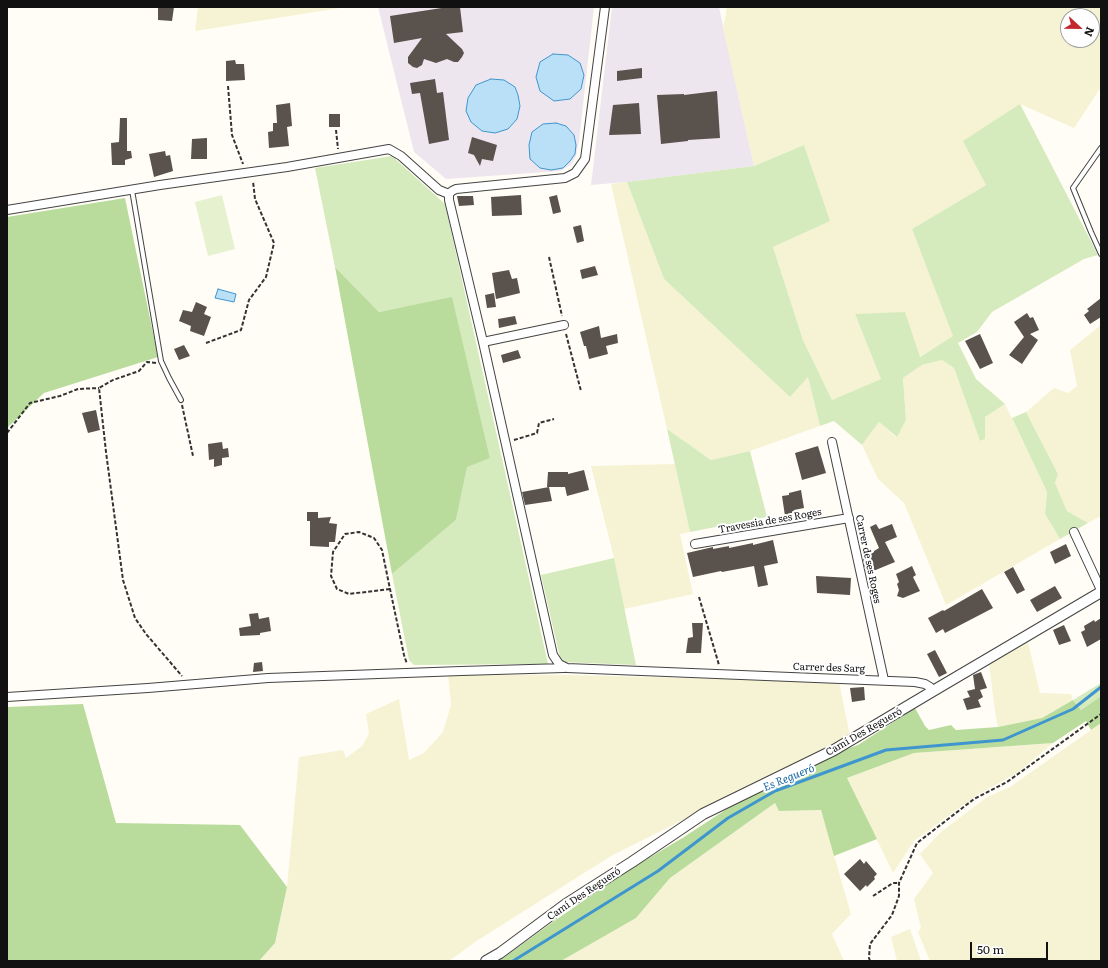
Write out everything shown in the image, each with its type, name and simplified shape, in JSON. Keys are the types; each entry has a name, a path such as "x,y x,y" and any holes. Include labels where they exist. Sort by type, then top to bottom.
{"street":[{"path":"449,194 456,189 565,178 575,173 585,159 605,7"},
{"path":"7,210 249,173 389,149 401,156 439,190 449,194"},
{"path":"449,194 449,200 483,342 552,655 559,664 567,668"},
{"path":"483,342 564,325"},
{"name":"Carrer de ses Roges","path":"832,442 884,680"},
{"name":"Travessia de ses Roges","path":"695,544 849,518"},
{"path":"1074,532 1101,591"},
{"name":"Camí Des Regueró","path":"486,961 500,953 566,904 703,814 834,750 1101,591"},
{"name":"Carrer des Sarg","path":"7,697 268,678 567,668 884,680 925,684 933,691"}],"lane":[{"path":"1101,148 1073,188 1101,254"},
{"path":"132,190 161,361 168,378 181,400"}],"path":[{"path":"206,343 241,330 249,300 266,277 274,243 255,199 249,173 232,135 228,86"},
{"path":"336,130 338,158"},
{"path":"7,433 30,403 60,396 78,389 99,388 113,380 139,371 147,362 154,363 161,361"},
{"path":"99,388 123,580 135,618 146,634 189,684"},
{"path":"181,400 193,456"},
{"path":"505,442 537,434 539,423 554,419"},
{"path":"390,589 349,594 337,589 331,576 333,552 345,534 359,532 374,538 382,550 409,673"},
{"path":"699,597 721,675"},
{"path":"870,961 870,944 892,915 899,896 899,883 917,843 974,799 1007,782 1101,714"},
{"path":"873,896 893,883 899,883"}],"shaded area":[{"path":"198,7 346,7 195,31"},
{"path":"378,7 594,7 579,141 576,156 571,165 560,171 446,179 414,152"},
{"path":"612,7 719,7 754,166 591,185"},
{"path":"727,7 1101,7 1101,87 1074,128 1020,104 986,185 912,229 954,336 919,357 855,314 881,379 832,400 803,340 773,247 829,220 804,145 754,166 723,28"},
{"path":"627,182 664,279 790,397 808,377 820,426 750,451 711,460 667,429 611,184"},
{"path":"1101,325 1101,516 1088,523 1067,511 1055,483 1058,474 1026,412 1054,388 1068,393 1077,386 1070,350"},
{"path":"942,360 954,368 980,441 985,439 985,417 1005,404 1047,492 1045,514 1060,539 946,605 904,503 878,479 862,445 879,422 896,437 906,420 903,378 922,365"},
{"path":"675,464 690,532 680,534 693,594 624,609 614,558 591,466"},
{"path":"1028,642 1040,693 1071,694 1073,700 1042,718 998,727 989,663"},
{"path":"448,674 571,675 839,682 850,736 611,856 475,942 449,961 259,961 275,943 287,887 299,757 343,750 346,758 362,746 369,734 366,714 399,699 409,760 424,753 443,732 451,705"},
{"path":"1101,723 1101,961 930,961 918,932 921,928 914,899 933,873 920,854 941,832 987,797 1010,787"},
{"path":"1053,743 1017,773 977,795 914,841 893,873 847,778 914,753"},
{"path":"775,803 780,811 821,810 851,914 832,934 844,961 561,961 636,918 670,878"},
{"path":"910,929 921,961 897,961 891,937"}],"green space":[{"path":"1020,104 1098,255 1084,259 992,312 977,332 958,343 976,379 1005,404 985,417 985,439 980,441 954,368 942,360 922,365 903,378 906,420 897,437 879,422 862,445 834,421 820,426 808,377 790,397 664,279 627,182 754,166 804,145 830,221 773,247 803,340 832,400 881,379 855,314 905,312 920,357 953,336 912,229 986,185 963,141"},
{"path":"392,156 445,204 548,664 414,665 409,660 392,574 456,520 467,466 490,458 452,298 379,312 335,267 315,168"},
{"path":"222,195 235,249 208,256 195,202"},
{"path":"125,198 158,357 44,393 7,428 7,217"},
{"path":"335,267 379,312 452,297 490,458 467,467 456,520 392,574"},
{"path":"1026,412 1058,474 1055,483 1067,511 1088,523 1060,539 1045,514 1047,492 1012,418"},
{"path":"667,429 711,460 750,451 767,517 690,532"},
{"path":"614,558 636,665 561,662 541,575"},
{"path":"1101,683 1101,696 1081,710 1073,700"},
{"path":"1101,696 1101,723 1091,730 1086,721 1053,743 914,753 847,778 877,839 834,856 821,810 779,811 775,803 670,878 636,918 561,961 499,961 622,874 684,837 736,803 829,755 858,745 915,708 925,726 929,730 951,725 956,730 998,727 1042,718 1073,700 1081,710"},
{"path":"83,704 116,823 240,825 287,887 275,943 259,961 7,961 7,707"}],"water":[{"path":"553,54 568,55 580,63 584,75 581,89 570,99 554,101 540,91 536,77 540,62"},
{"path":"491,79 504,80 515,87 520,106 517,119 508,129 495,133 482,131 471,122 466,111 468,98 476,85"},
{"path":"556,123 566,126 574,135 576,145 575,154 563,168 551,170 540,168 530,159 529,145 532,132 543,124"},
{"path":"218,289 236,294 234,302 215,298"}],"building":[{"path":"158,7 174,7 172,21 158,20"},
{"path":"448,7 460,7 463,32 446,34 462,49 464,53 462,57 458,62 447,59 436,63 424,59 422,65 417,68 413,67 408,63 408,57 422,38 394,43 390,16"},
{"path":"235,60 236,64 244,64 245,80 226,81 226,61"},
{"path":"642,68 642,78 617,81 617,71"},
{"path":"435,79 437,93 443,92 449,140 429,144 420,93 412,94 410,83"},
{"path":"717,91 720,138 688,140 661,144 657,95 684,95"},
{"path":"290,103 292,126 287,127 289,146 269,148 268,132 273,131 273,123 277,123 276,105"},
{"path":"639,103 641,134 609,135 613,105"},
{"path":"329,114 340,114 340,127 329,127"},
{"path":"120,118 127,118 127,151 131,151 132,158 125,160 125,165 112,165 111,143 119,142"},
{"path":"472,137 497,145 493,161 482,159 480,166 474,155 468,153"},
{"path":"207,138 207,159 191,159 192,139"},
{"path":"165,151 166,156 170,155 173,171 154,177 149,154"},
{"path":"521,195 522,215 492,216 491,197"},
{"path":"557,195 561,212 553,214 549,197"},
{"path":"457,196 473,196 474,205 459,206"},
{"path":"581,225 584,241 577,243 573,227"},
{"path":"595,266 598,275 582,279 580,270"},
{"path":"509,270 512,279 517,278 520,293 496,299 492,273"},
{"path":"494,293 496,307 487,308 485,295"},
{"path":"1101,298 1101,317 1090,324 1084,315 1089,311 1087,309"},
{"path":"196,302 207,307 204,314 211,317 204,336 190,331 191,326 179,321 183,310 192,312"},
{"path":"1027,313 1030,318 1033,317 1039,330 1030,334 1038,340 1022,364 1009,355 1024,337 1014,322"},
{"path":"515,316 517,324 499,328 498,319"},
{"path":"599,326 601,338 617,334 618,343 606,346 608,354 589,359 586,346 584,346 580,332"},
{"path":"980,334 993,363 980,369 965,341"},
{"path":"184,345 190,356 179,360 174,349"},
{"path":"518,350 521,358 503,363 501,355"},
{"path":"96,410 100,430 88,433 82,413"},
{"path":"222,442 223,449 228,448 229,457 222,458 222,465 214,467 214,459 209,460 208,444"},
{"path":"818,446 826,473 802,480 795,453"},
{"path":"584,470 589,490 567,496 565,487 547,487 548,472 568,472 568,474"},
{"path":"549,487 552,501 525,505 522,492"},
{"path":"801,490 804,508 794,510 794,514 785,516 782,496"},
{"path":"307,512 318,512 318,518 331,517 329,523 337,524 335,542 329,542 329,547 310,546 310,521 307,521"},
{"path":"876,524 879,529 892,524 897,537 885,542 895,562 866,574 863,559 879,548 870,527"},
{"path":"773,540 778,563 764,566 768,585 758,587 754,566 693,577 687,553 713,547 713,549 729,546 729,548 753,543 753,545"},
{"path":"1066,544 1071,556 1055,564 1050,552"},
{"path":"912,566 916,575 913,577 920,591 903,598 897,596 899,590 897,584 899,582 896,574"},
{"path":"1013,567 1025,590 1017,594 1004,572"},
{"path":"816,576 851,578 850,595 817,593"},
{"path":"1055,586 1062,598 1037,612 1030,600"},
{"path":"982,589 993,608 945,633 943,629 936,633 928,618 943,610 944,611"},
{"path":"258,613 259,619 269,617 271,631 260,633 260,635 240,636 239,628 251,626 249,614"},
{"path":"1101,618 1101,639 1087,647 1081,632 1085,630 1084,626"},
{"path":"692,623 703,623 701,653 686,653 688,638 693,637"},
{"path":"1064,625 1071,641 1059,645 1053,630"},
{"path":"935,650 947,673 939,677 927,654"},
{"path":"262,662 263,671 253,672 254,663"},
{"path":"981,672 987,688 980,690 983,697 978,700 981,707 967,710 963,699 970,697 967,691 975,689 973,675"},
{"path":"864,687 865,700 852,702 850,688"},
{"path":"860,859 864,864 866,861 877,874 874,877 875,879 867,887 866,885 860,891 844,874"}],"waterway":[{"name":"Es Regueró","path":"513,961 658,871 728,818 775,791 886,750 1003,740 1073,709 1101,687"}]}
